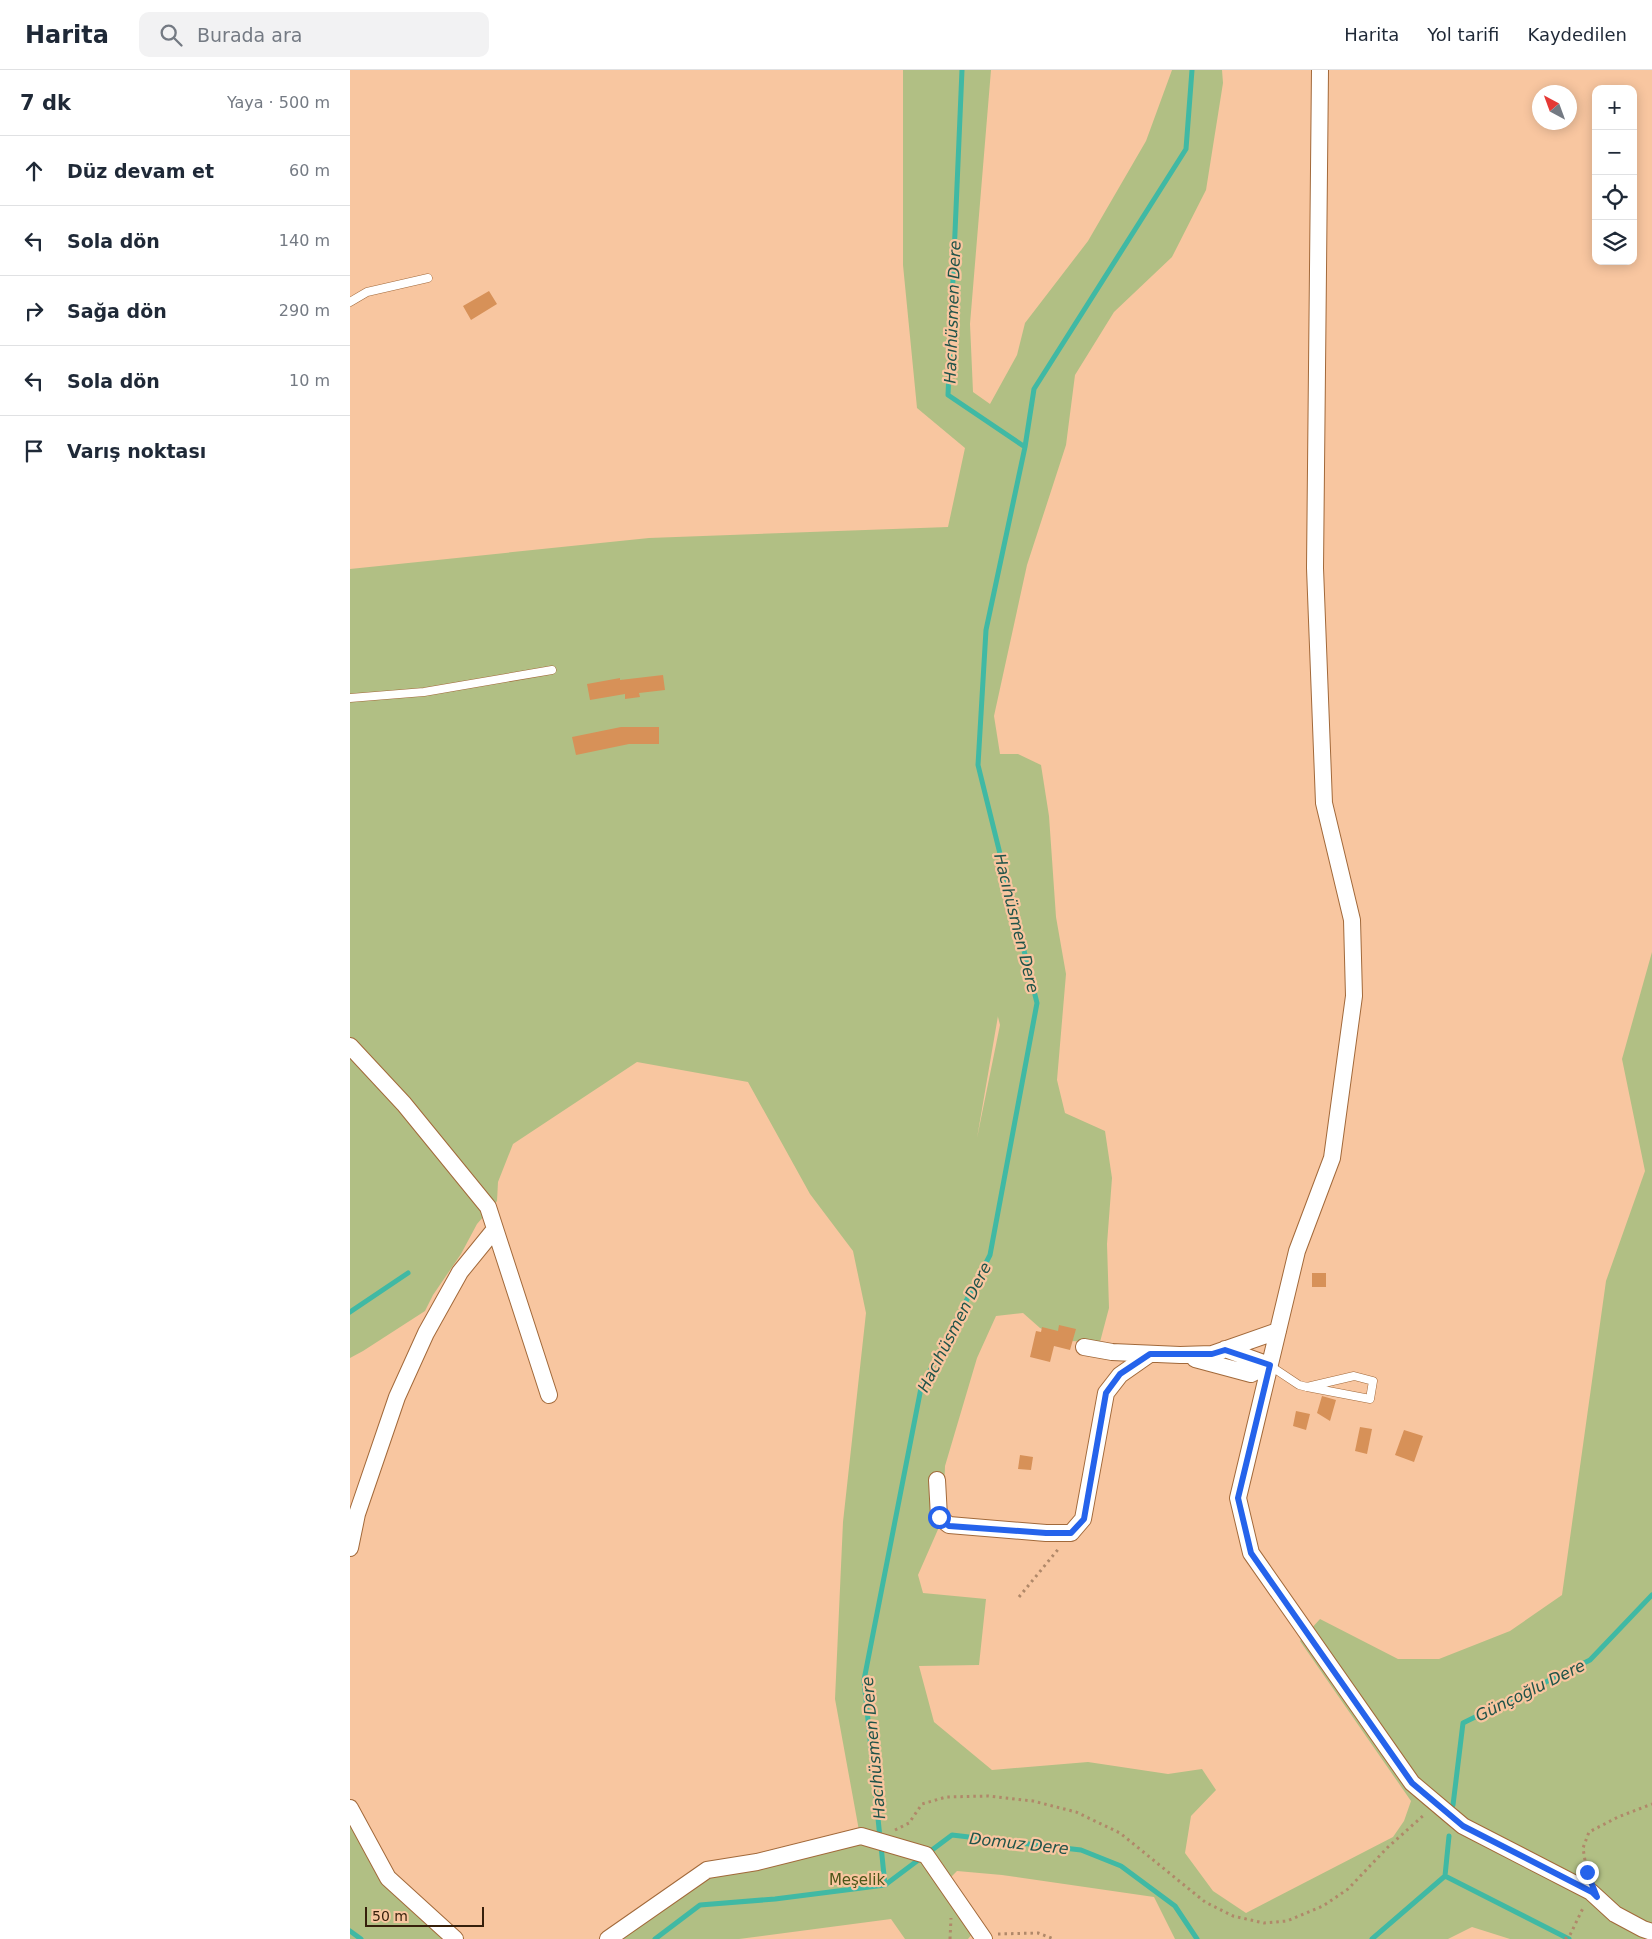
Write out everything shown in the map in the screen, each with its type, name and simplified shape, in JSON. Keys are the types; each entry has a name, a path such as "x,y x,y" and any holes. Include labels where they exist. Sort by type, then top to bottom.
{"street":[{"path":"1320,70 1315,568 1324,803 1352,920 1354,996 1332,1158 1297,1251 1238,1498 1251,1553 1412,1783 1463,1826 1594,1894 1615,1914 1652,1932"},
{"path":"350,1046 404,1104 488,1207 549,1395"},
{"path":"350,1548 357,1514 397,1397 426,1333 460,1272 495,1229"},
{"path":"1084,1346 1112,1352 1180,1355 1212,1354 1278,1331"},
{"path":"1225,1350 1270,1365"},
{"path":"937,1480 939,1517 949,1526 1071,1533 1084,1519 1106,1393 1120,1374 1150,1354"},
{"path":"1180,1355 1251,1374 1270,1365"},
{"path":"350,1808 388,1878 455,1939"},
{"path":"608,1939 708,1870 757,1862 860,1836 926,1855 980,1934"}],"lane":[{"path":"350,302 367,292 428,278"},
{"path":"350,698 424,692 552,670"},
{"path":"1270,1365 1299,1386 1370,1399 1373,1381 1354,1376 1307,1387"}],"path":[{"path":"1019,1597 1071,1533"},
{"path":"877,1841 909,1822 922,1804 946,1797 988,1796 1033,1801 1076,1812 1120,1833 1205,1902 1233,1916 1264,1923 1286,1921 1323,1906 1348,1889 1387,1848 1437,1804"},
{"path":"1565,1939 1570,1935 1594,1894 1587,1872 1583,1848 1589,1832 1618,1817 1652,1804"},
{"path":"980,1934 1038,1933 1054,1939"}],"green space":[{"name":"Meşelik","path":"903,70 991,70 970,324 973,392 990,404 1017,355 1025,323 1088,241 1146,141 1172,70 1222,70 1223,83 1206,190 1172,257 1114,312 1075,375 1066,445 1027,565 994,716 1000,754 1018,754 1041,765 1049,816 1056,917 1066,974 1057,1080 1065,1113 1105,1131 1112,1178 1107,1244 1109,1308 1100,1342 1068,1341 1040,1328 1023,1313 996,1316 977,1358 945,1466 943,1518 918,1575 923,1593 986,1599 979,1665 919,1666 934,1722 992,1770 1088,1762 1168,1774 1202,1769 1216,1790 1191,1816 1185,1853 1213,1891 1246,1913 1393,1837 1404,1821 1411,1801 1300,1641 1320,1619 1398,1659 1439,1659 1510,1631 1562,1595 1606,1281 1645,1171 1622,1059 1652,952 1652,1939 1510,1939 1472,1927 1448,1939 1175,1939 1154,1897 1002,1875 957,1871 945,1883 977,1928 968,1939 905,1939 891,1919 739,1939 608,1939 707,1870 860,1836 835,1699 843,1522 866,1313 853,1251 810,1194 748,1082 637,1062 513,1144 498,1182 497,1201 477,1224 461,1254 433,1295 425,1311 350,1358 350,569 649,538 948,527 965,448 917,408 903,265","holes":["998,1016 1000,1025 977,1138"]},
{"path":"350,1808 388,1878 455,1939 350,1939"}],"building":[{"path":"489,291 497,304 471,320 463,306"},
{"path":"663,675 665,690 639,693 640,697 625,699 625,694 590,700 587,684 620,678 620,680"},
{"path":"621,727 659,727 659,744 629,744 576,755 572,737"},
{"path":"1312,1273 1326,1273 1326,1287 1312,1287"},
{"path":"1059,1325 1076,1329 1070,1350 1054,1346 1050,1362 1030,1357 1036,1331 1041,1332 1042,1327 1058,1331"},
{"path":"1322,1396 1336,1400 1330,1421 1317,1413"},
{"path":"1296,1411 1310,1414 1306,1430 1293,1426"},
{"path":"1360,1427 1372,1429 1367,1454 1355,1451"},
{"path":"1404,1430 1423,1436 1414,1462 1395,1455"},
{"path":"1020,1455 1033,1457 1031,1470 1018,1469"}],"waterway":[{"name":"Hacıhüsmen Dere","path":"880,1838 864,1680 921,1388 990,1255 1037,1003 978,765 986,630 1025,447 948,395 962,70"},
{"path":"1025,447 1034,389 1186,149 1192,70"},
{"path":"350,1312 408,1273"},
{"name":"Günçoğlu Dere","path":"1453,1805 1463,1723 1590,1660 1652,1595"},
{"name":"Domuz Dere","path":"928,1853 952,1835 1081,1850 1121,1866 1175,1906 1197,1939"},
{"name":"Günçoğlu Dere","path":"1445,1876 1449,1836"},
{"name":"Hacıhüsmen Dere","path":"881,1846 885,1885"},
{"name":"Domuz Dere","path":"655,1939 700,1905 775,1899 885,1885 921,1858"},
{"name":"Domuz Dere","path":"1372,1939 1445,1876 1569,1939"},
{"name":"Domuz Dere","path":"350,1931 361,1939"}],"route":[{"path":"939,1517 949,1526 1071,1533 1084,1519 1106,1393 1120,1374 1150,1354 1212,1354 1225,1350 1270,1365 1238,1498 1251,1553 1412,1783 1463,1826 1592,1892 1597,1897 1587,1872"}]}
